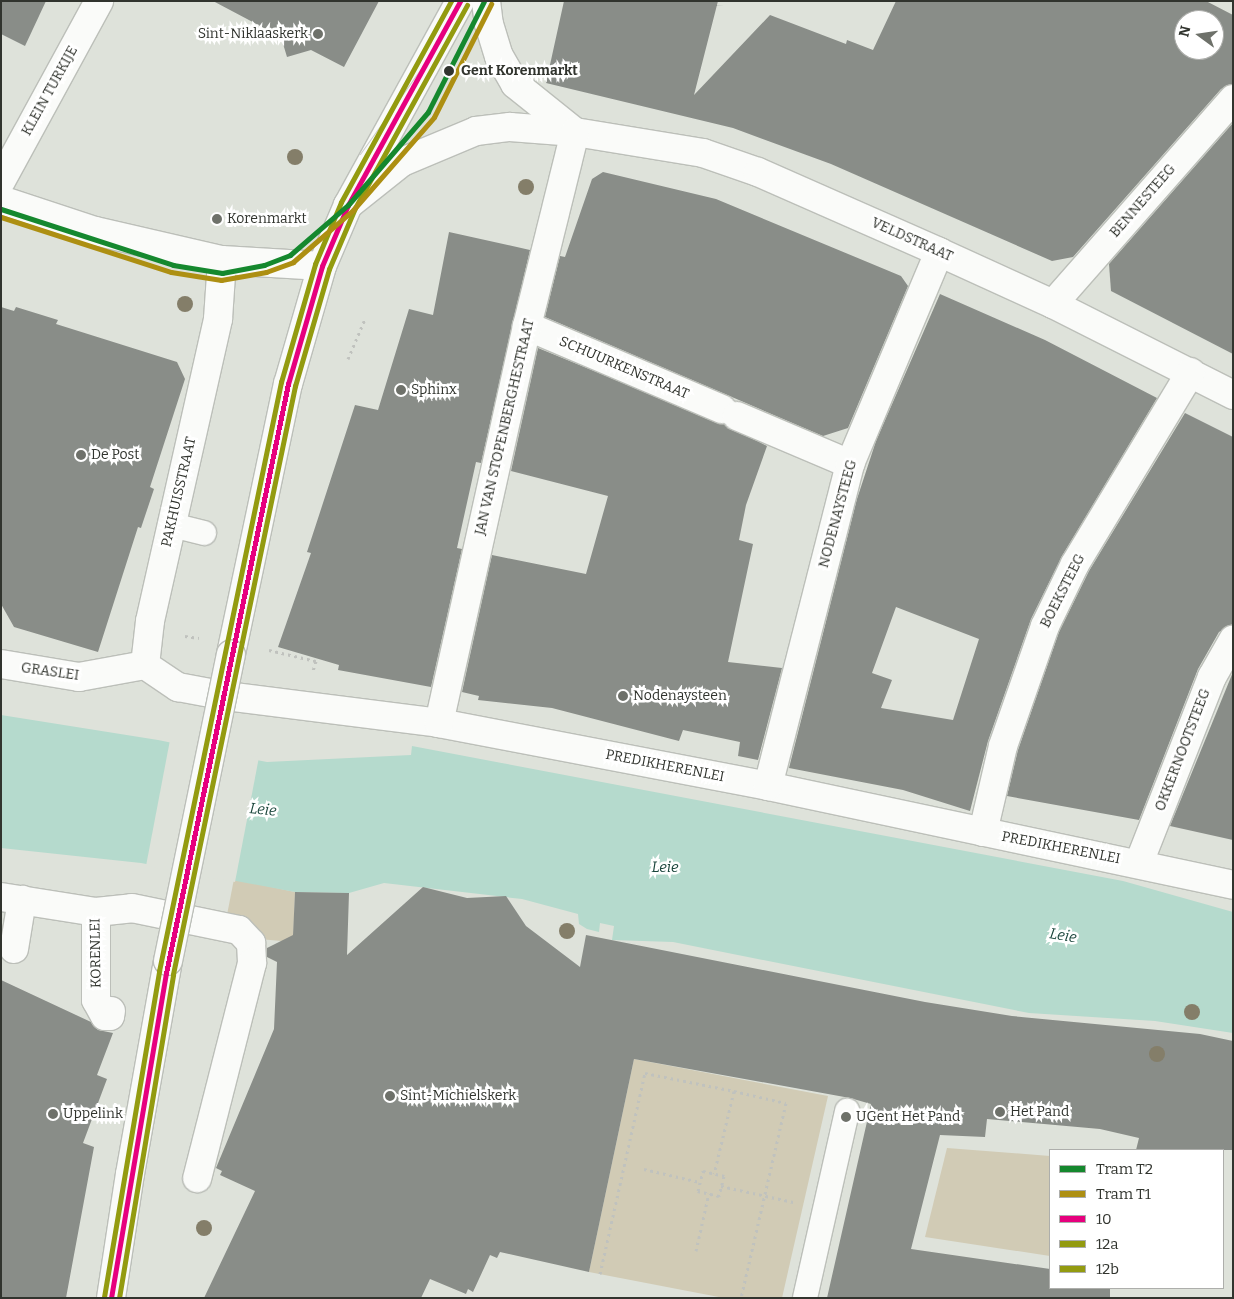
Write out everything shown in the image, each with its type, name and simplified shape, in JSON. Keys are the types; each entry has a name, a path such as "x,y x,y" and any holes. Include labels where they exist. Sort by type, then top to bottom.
{"street":[{"name":"KLEIN TURKIJE","path":"1,181 100,1"},
{"path":"111,1298 131,1164 168,961 288,384 322,266 348,205 460,1"},
{"path":"486,1 489,24 499,56 515,84 575,132"},
{"name":"BENNESTEEG","path":"1053,304 1233,99"},
{"name":"VELDSTRAAT","path":"348,205 402,162 476,131 510,127 575,132 703,153 758,172 1053,304 1192,372 1233,395"},
{"name":"JAN VAN STOPENBERGHESTRAAT","path":"438,723 527,326 575,132"},
{"path":"1,200 95,231 222,260 322,266"},
{"name":"NODENAYSTEEG","path":"768,786 850,464 939,252"},
{"name":"PAKHUISSTRAAT","path":"145,665 150,621 218,319 222,260"},
{"name":"SCHUURKENSTRAAT","path":"527,326 850,464"},
{"name":"BOEKSTEEG","path":"983,832 1003,746 1045,626 1075,564 1192,372"},
{"name":"OKKERNOOTSTEEG","path":"1139,863 1212,677 1233,640"},
{"name":"GRASLEI","path":"1,664 79,677 99,675 145,665"},
{"name":"PREDIKHERENLEI","path":"145,665 178,687 438,723 768,786 1139,863 1233,885"},
{"path":"12,898 14,950"},
{"name":"KORENLEI","path":"12,898 96,912 96,1000 105,1016 110,1016 111,1010"},
{"path":"96,912 132,908 239,930 251,943 252,963 197,1178"}],"lane":[{"path":"172,525 204,533"},
{"path":"806,1298 847,1111"}],"path":[{"path":"348,359 365,320"},
{"path":"232,648 316,661"},
{"path":"600,1274 645,1073 786,1103 741,1298"},
{"path":"714,1174 734,1091"},
{"path":"644,1169 700,1182"},
{"path":"703,1171 724,1176 719,1196 698,1191 700,1182 703,1171"},
{"path":"721,1186 825,1208"},
{"path":"696,1251 710,1193"}],"shaded area":[{"path":"234,879 295,892 293,942 259,939 226,920"},
{"path":"634,1059 828,1096 782,1298 724,1298 589,1272"},
{"path":"947,1148 1049,1156 1049,1256 925,1237"}],"water":[{"name":"Leie","path":"1,715 158,740 267,762 411,755 412,746 1123,881 1233,912 1233,1033 1155,1021 1029,1013 673,942 612,940 614,926 600,923 599,932 587,929 579,924 578,914 522,899 384,883 349,893 295,892 141,863 1,848"}],"pier":[{"path":"170,740 259,757 235,882 146,866"}],"building":[{"path":"1,1 46,1 25,46 1,34"},
{"name":"Sint-Niklaaskerk","path":"213,1 379,1 344,67 311,50 287,57 281,37"},
{"path":"564,1 718,1 694,95 770,15 846,44 847,40 873,50 896,1 1206,1 1223,10 1174,10 1174,60 1224,60 1224,10 1233,15 1233,84 1221,89 1073,257 1052,261 831,164 733,128 546,83"},
{"path":"1233,123 1233,354 1111,291 1109,264"},
{"path":"603,172 716,199 901,276 908,286 848,428 823,436 545,317 560,256 565,257 592,179"},
{"path":"449,232 530,250 481,463 476,462 457,548 462,549 431,687 338,670 339,665 278,647 311,553 307,552 355,405 378,410 409,309 433,315"},
{"path":"940,294 1045,340 1157,398 1062,556 1031,619 988,741 970,811 903,790 789,768 857,499 876,441","holes":["896,607 979,639 953,720 881,708 892,680 872,673"]},
{"name":"De Post","path":"1,307 14,311 16,307 58,320 56,324 177,362 185,379 150,487 154,489 141,528 138,527 98,652 14,627 1,604"},
{"path":"538,348 724,424 767,446 746,505 739,540 753,544 728,662 782,668 758,760 738,756 740,742 683,730 679,741 552,708 478,700 479,696 462,692 492,555 586,574 608,496 511,471"},
{"path":"1185,413 1233,437 1233,624 1219,632 1198,669 1139,820 1007,796 1018,750 1059,632 1089,571"},
{"path":"1233,672 1233,840 1170,826"},
{"path":"423,887 467,898 506,896 526,926 580,967 586,935 925,1002 1012,1016 1200,1034 1233,1041 1233,1150 1136,1149 1139,1138 1100,1129 987,1119 985,1137 940,1135 911,1249 1049,1269 1049,1289 1110,1289 1110,1298 827,1298 871,1104 850,1098 634,1059 589,1272 500,1252 497,1258 490,1255 473,1292 468,1289 466,1294 430,1279 421,1298 204,1298 255,1191 220,1175 222,1171 216,1168 274,1029 277,962 267,957 267,948 293,935 295,892 349,893 347,955"},
{"path":"1,980 91,1022 98,1030 113,1033 97,1075 107,1079 83,1143 94,1147 66,1298 1,1298"}],"tram line":[{"path":"360,154 440,42 462,1"},
{"name":"T2","path":"1,209 173,265 222,273 264,265 290,255 348,205 428,112 484,1"},
{"name":"T1","path":"1,217 171,272 221,280 266,272 293,262 353,210 434,117 491,4"}],"transit line":[{"name":"12b","path":"104,1297 159,971 281,382 315,264 341,202 451,1"},
{"name":"10","path":"111,1298 166,973 288,384 322,266 348,205 460,1"},
{"name":"12a","path":"119,1298 173,974 295,386 329,269 355,208 467,5"}],"place":[{"name":"Sint-Niklaaskerk","path":"318,34"},
{"name":"Gent Korenmarkt","path":"449,71"},
{"name":"Korenmarkt","path":"217,219"},
{"name":"Sphinx","path":"401,390"},
{"name":"De Post","path":"81,455"},
{"name":"Nodenaysteen","path":"623,696"},
{"name":"Sint-Michielskerk","path":"390,1096"},
{"name":"Het Pand","path":"1000,1112"},
{"name":"Uppelink","path":"53,1114"},
{"name":"UGent Het Pand","path":"846,1117"}]}
